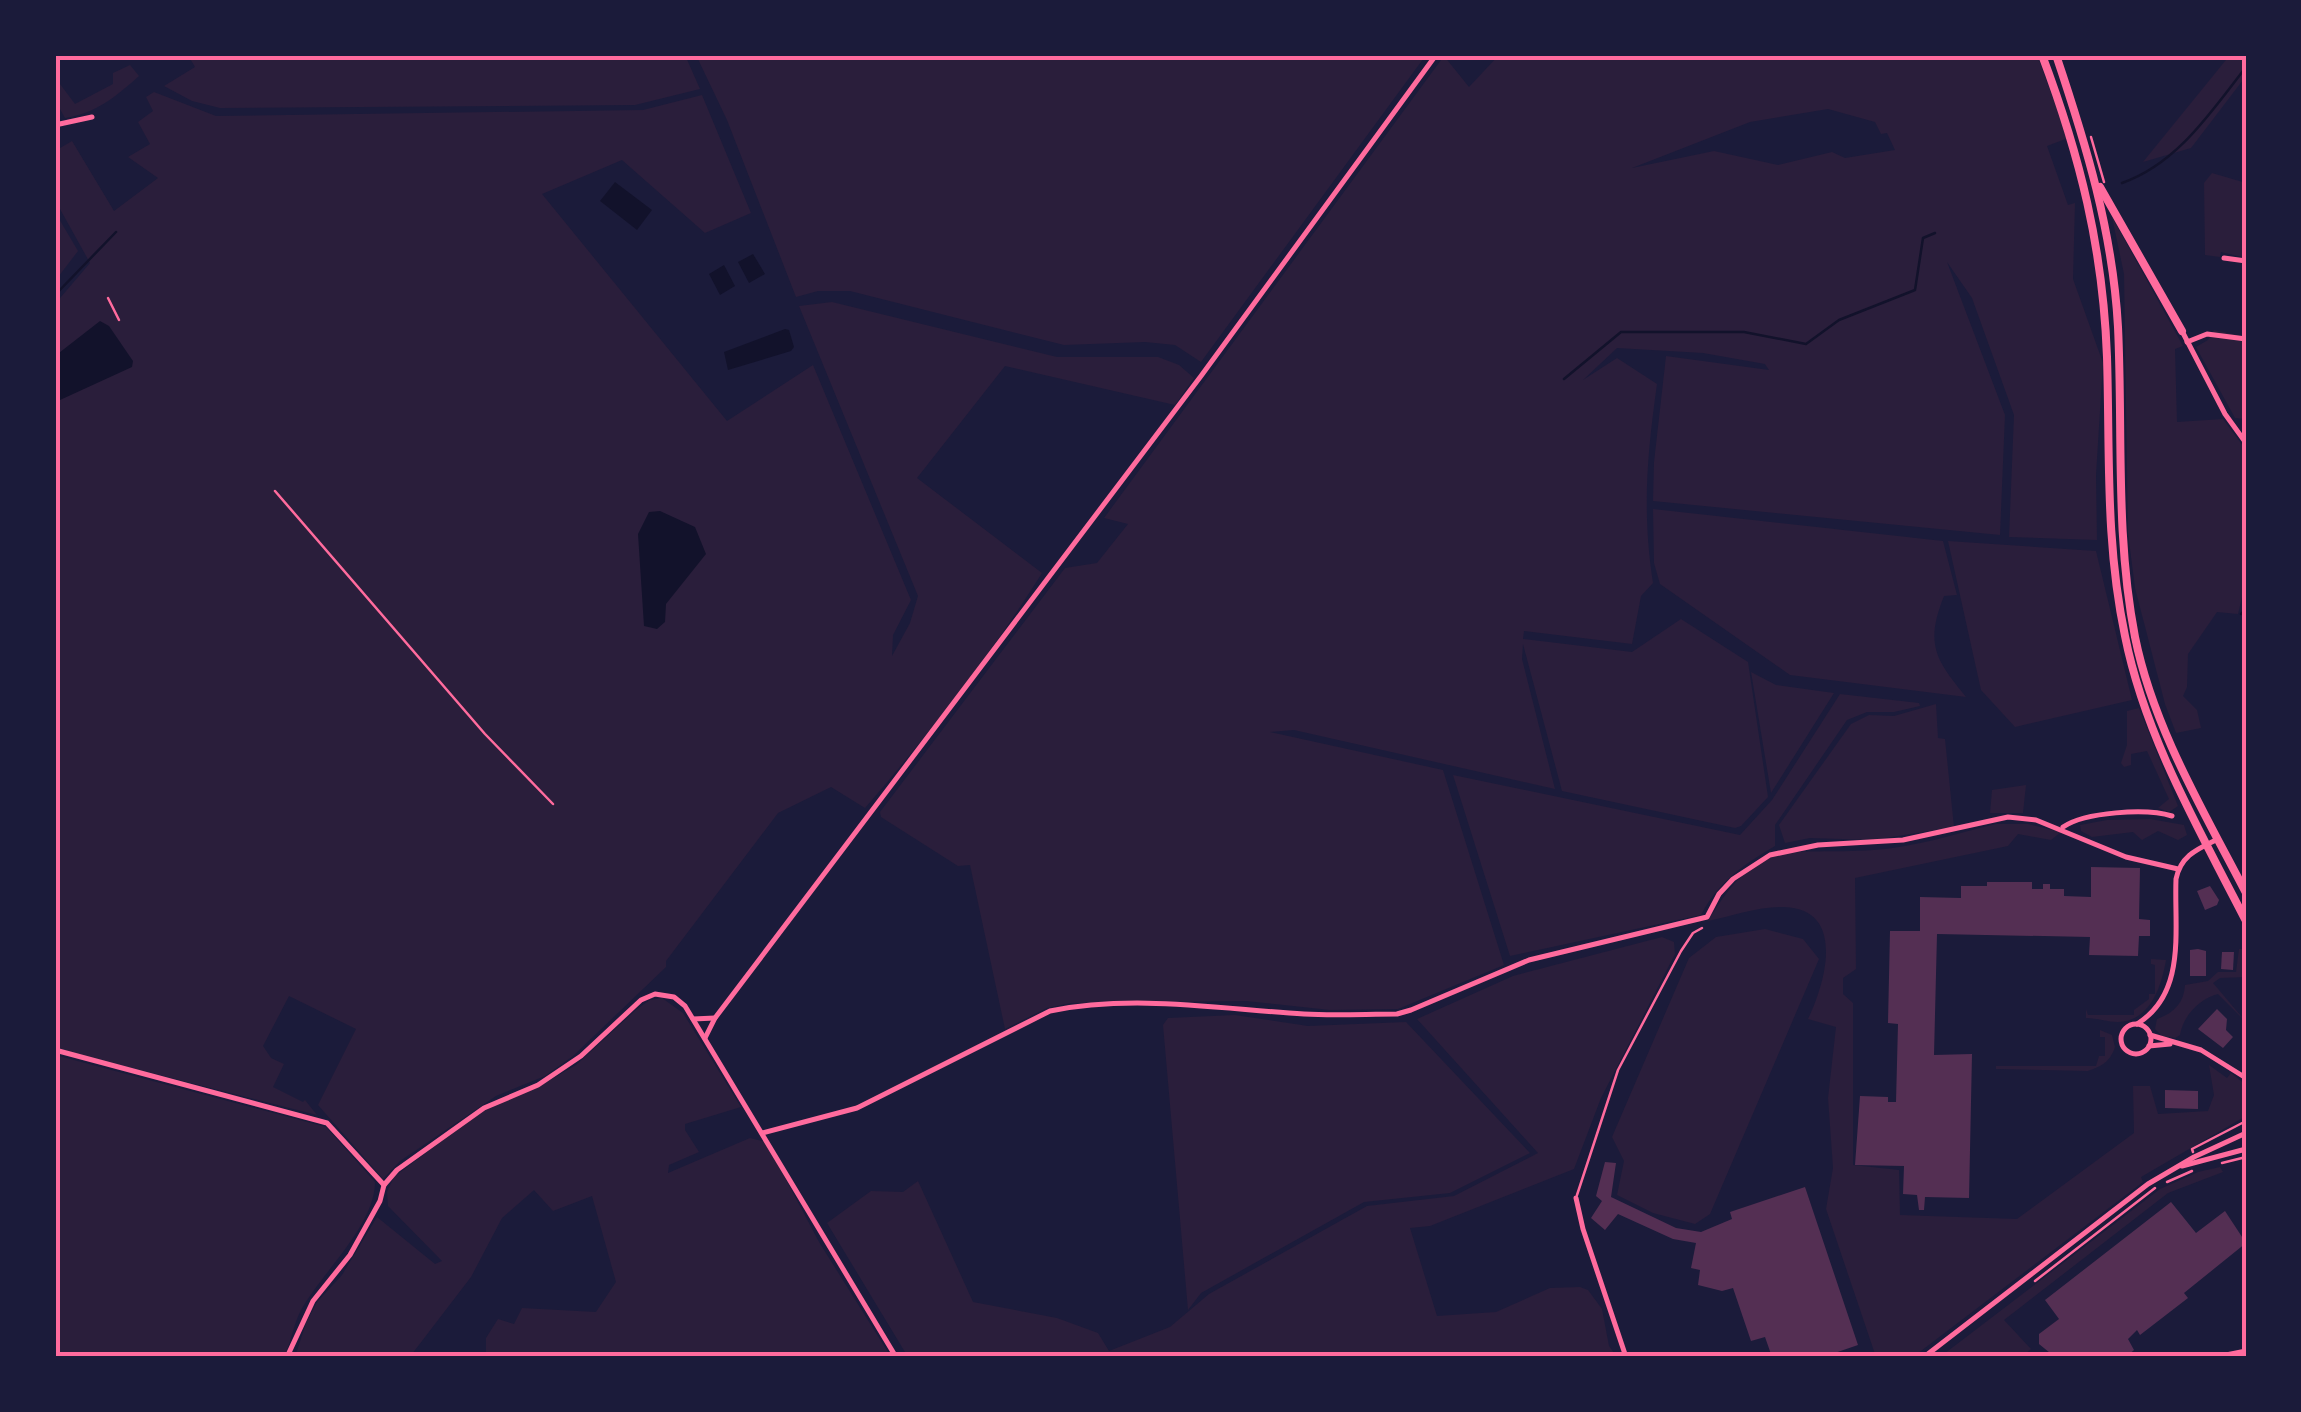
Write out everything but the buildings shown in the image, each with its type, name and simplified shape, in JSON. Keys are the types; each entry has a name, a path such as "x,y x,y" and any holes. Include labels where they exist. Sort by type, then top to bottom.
{"main road":[{"path":"2042,55 2085,182 2098,252 2107,356 2106,470 2111,550 2125,638 2147,712 2245,919"},
{"path":"2056,55 2099,180 2182,331"},
{"path":"2099,180 2118,327 2121,546 2136,638 2167,733 2246,893"}],"street":[{"path":"704,1038 1436,55"},
{"path":"55,125 92,117"},
{"path":"2224,258 2246,262"},
{"path":"2182,331 2225,414 2246,443"},
{"path":"2187,342 2206,334 2246,339"},
{"path":"2062,828 2072,821 2101,815 2156,812 2172,816"},
{"path":"762,1133 857,1108 1050,1011 1073,1006 1206,1005 1305,1014 1397,1014 1528,960 1707,917 1718,894 1732,879 1756,862 1782,851 1903,840 2008,818 2036,820 2126,857 2178,869"},
{"path":"2172,1044 2149,1046 2134,1054 2123,1047 2122,1032 2152,1013 2166,997 2172,980 2178,869 2187,856 2218,839"},
{"path":"286,1357 313,1302 350,1255 384,1185 397,1170 484,1108 538,1085 581,1056 641,1000 655,994 674,997 694,1019 896,1357"},
{"path":"2149,1046 2152,1013"},
{"path":"694,1019 716,1018"},
{"path":"2137,1024 2172,1044 2201,1050 2246,1078"},
{"path":"55,1050 328,1124 384,1185"},
{"path":"1924,1357 2148,1184 2246,1133"},
{"path":"2174,1168 2246,1149"},
{"path":"1576,1198 1582,1229 1626,1357"},
{"path":"2216,1357 2246,1351"}],"lane":[{"path":"1576,1198 1618,1070 1680,951 1702,928"}],"path":[{"path":"2090,134 2099,180"},
{"path":"108,298 120,320"},
{"path":"275,490 485,734 552,804"},
{"path":"2023,1290 2160,1185 2198,1169"}],"shaded area":[{"path":"188,55 685,55 700,89 635,105 220,108 192,101 164,86 195,67"},
{"path":"696,55 1426,55 1201,362 1175,345 1064,345 850,291 818,291 796,297 727,120"},
{"path":"1499,55 2037,55 2068,138 2047,146 2068,205 2075,203 2073,279 2103,363 2096,475 2097,540 2009,537 2014,415 1972,298 1947,262 2005,415 2000,535 1653,501 1666,356 1769,370 1765,364 1703,353 1617,348 1583,380 1617,358 1657,384 1647,484 1653,583 1641,596 1632,644 1524,631 1523,639 1632,652 1681,619 1748,662 1768,797 1735,828 1562,791 1523,644 1522,659 1555,789 1294,730 1270,732 1443,770 1504,965 1398,1009 1330,1010 1246,1001 1071,1003 1047,1008 1005,1029 970,865 958,866 881,817 880,812 1065,568 1097,563 1128,524 1104,518 1444,56 1469,87","holes":["1828,109 1875,122 1881,134 1887,133 1895,150 1845,158 1832,152 1778,165 1714,151 1632,168 1750,122"]},
{"path":"2230,55 2246,55 2246,76 2191,148 2143,162"},
{"path":"130,65 139,76 122,91 96,108 65,118 55,100 55,87 60,84 75,104 113,84 113,73"},
{"path":"154,92 216,116 643,110 702,95 751,213 705,233 622,160 542,194 727,421 813,365 911,600 893,635 892,656 910,623 918,596 799,306 832,302 1057,357 1158,357 1179,365 1194,378 1175,405 1005,366 917,478 1042,573 958,694 865,808 831,787 778,813 666,961 666,967 573,1056 545,1076 496,1096 400,1161 383,1179 318,1105 356,1029 289,996 263,1046 271,1058 284,1064 273,1087 305,1100 317,1115 61,1050 55,1044 55,304 90,263 55,200 55,151 72,141 114,211 158,178 128,157 150,144 138,122 153,111 146,97"},
{"path":"2212,173 2246,183 2246,258 2221,252 2220,257 2205,255 2204,183"},
{"path":"615,182 652,210 637,230 600,201"},
{"path":"55,212 78,251 55,281"},
{"path":"2112,217 2183,346 2175,349 2177,422 2223,419 2246,450 2246,581 2238,614 2217,612 2188,654 2183,696 2197,710 2201,728 2176,733 2135,588 2128,533 2124,274"},
{"path":"753,254 765,274 749,283 738,262"},
{"path":"724,265 735,286 720,295 709,274"},
{"path":"100,321 109,326 133,361 132,367 55,399 55,356"},
{"path":"789,330 794,347 791,351 728,370 724,352"},
{"path":"2214,330 2246,337 2246,419 2235,418 2196,347 2208,340"},
{"path":"1653,509 1943,541 1957,595 1944,596 1934,639 1940,661 1966,697 1790,675 1660,584 1654,563"},
{"path":"660,511 695,527 706,554 666,604 665,622 657,629 644,626 638,534 649,512"},
{"path":"1948,541 2096,551 2132,700 2015,727 1981,690"},
{"path":"1751,672 1776,685 1834,693 1771,793"},
{"path":"1840,694 1920,706 1894,712 1867,712 1847,720 1775,825 1775,846 1733,875 1701,915 1510,956 1453,775 1740,835 1772,800"},
{"path":"1936,704 1938,738 1945,739 1954,827 1873,840 1810,838 1785,843 1779,825 1851,724 1869,715 1894,716"},
{"path":"2139,708 2178,806 2169,812 2158,808 2169,799 2147,751 2131,754 2131,765 2124,767 2121,763 2127,745 2127,711"},
{"path":"2026,785 2023,813 1990,813 1992,790"},
{"path":"2150,819 2184,825 2187,835 2178,840 2158,831 2142,840 2133,832 2092,837 2081,831 2080,825 2107,820"},
{"path":"1996,824 2028,824 2061,832 2051,840 2018,834 2008,846 1855,878 1856,969 1843,978 1843,994 1853,1003 1853,1165 1899,1170 1900,1215 2017,1219 2134,1133 2133,1086 2150,1086 2158,1114 2208,1111 2214,1095 2209,1065 2227,1078 2231,1073 2246,1085 2246,1116 2141,1177 2143,1182 1913,1357 1876,1357 1826,1209 1833,1168 1828,1098 1836,1027 1808,1019 1824,969 1824,934 1817,920 1804,911 1784,907 1708,921 1744,874 1778,855 1890,848"},
{"path":"1765,929 1803,939 1819,959 1710,1214 1695,1224 1653,1213 1617,1195 1624,1161 1612,1137 1689,958 1716,937"},
{"path":"1662,937 1674,942 1675,954 1601,1098 1574,1169 1430,1226 1410,1228 1437,1316 1496,1312 1550,1288 1580,1287 1588,1290 1602,1309 1609,1346 1617,1357 908,1357 827,1223 871,1191 903,1192 918,1181 973,1302 1057,1318 1098,1333 1109,1351 1170,1327 1209,1294 1367,1206 1454,1196 1538,1153 1417,1019 1513,976"},
{"path":"2239,949 2246,949 2246,977 2220,978 2213,983 2246,1022 2218,994 2193,1009 2180,1035 2162,1036 2155,1029 2157,1019 2177,1006 2185,985 2208,981 2218,972 2236,972"},
{"path":"2151,959 2166,960 2162,979 2153,999 2147,1008 2130,1020 2118,1022 2086,1018 2086,1009 2088,1015 2134,1015 2149,994 2155,994 2155,965"},
{"path":"662,998 683,1013 741,1107 685,1124 699,1152 669,1165 668,1173 750,1138 766,1142 819,1242 891,1357 486,1357 486,1338 498,1319 514,1324 522,1308 596,1312 616,1282 592,1196 553,1211 534,1190 502,1218 471,1277 412,1354 415,1357 295,1357 317,1302 342,1275 377,1217 435,1264 442,1261 388,1206 387,1192 394,1177 477,1114 576,1065 637,1009 650,1000"},
{"path":"1235,1015 1308,1026 1406,1022 1530,1153 1450,1193 1364,1202 1201,1293 1188,1310 1163,1025 1168,1018"},
{"path":"2100,1030 2112,1035 2115,1047 2108,1060 2088,1071 1996,1069 2096,1066 2099,1056 2105,1056 2105,1037 2100,1037"},
{"path":"55,1055 326,1127 375,1182 366,1216 300,1312 284,1357 55,1357"},
{"path":"2220,1167 2223,1172 2168,1193 2004,1320 2031,1349 2022,1357 1940,1357 2160,1189"}],"waterway":[{"path":"2122,183 2176,150 2246,67"},
{"path":"55,295 116,232"},
{"path":"1564,379 1621,332 1744,332 1806,344 1839,320 1915,290 1923,238 1935,233"},
{"path":"2241,614 2246,609"}]}
